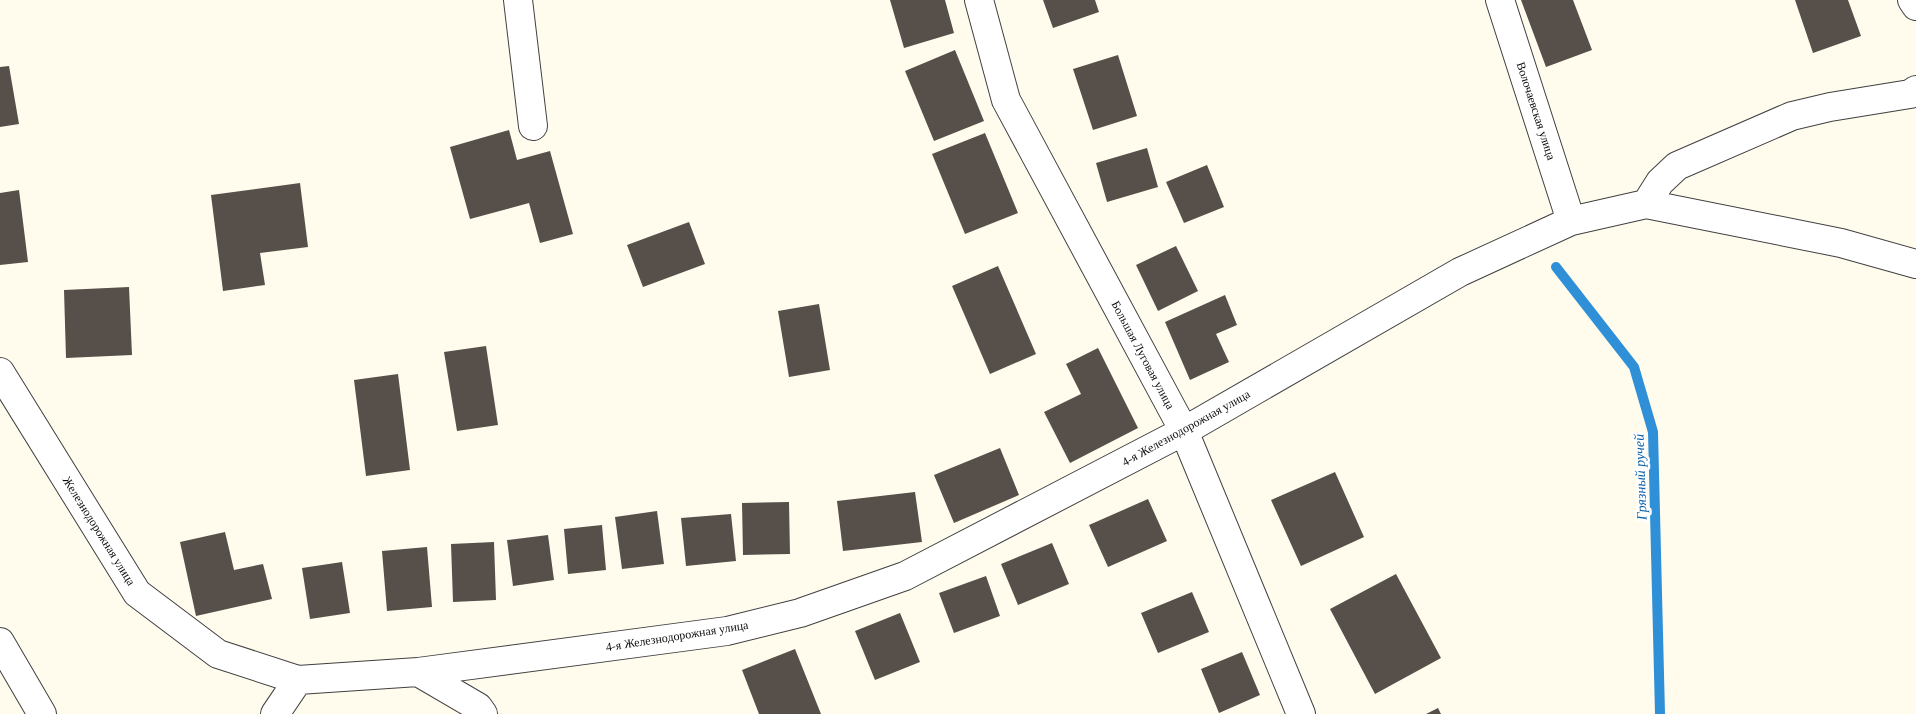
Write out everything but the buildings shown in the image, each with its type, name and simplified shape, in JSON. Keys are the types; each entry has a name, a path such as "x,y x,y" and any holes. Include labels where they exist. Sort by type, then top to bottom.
{"street":[{"path":"518,0 532,126"},
{"name":"Большая Луговая улица","path":"979,0 1006,100 1184,432 1301,714"},
{"name":"Волочаевская улица","path":"1500,0 1572,221"},
{"path":"1912,0 1916,6"},
{"path":"1916,90 1910,94 1830,107 1792,116 1677,166 1660,182 1646,204 1840,244 1916,264"},
{"name":"4-я Железнодорожная улица","path":"418,672 727,631 800,613 905,576 1184,432 1460,272 1572,221 1646,204"},
{"name":"Железнодорожная улица","path":"0,372 137,593 218,654 298,680 418,672"},
{"path":"0,642 42,714"},
{"path":"418,672 478,707 483,714"},
{"path":"275,714 298,680"}],"waterway":[{"name":"Грязный ручей","path":"1556,267 1634,367 1653,432 1660,714"}]}
